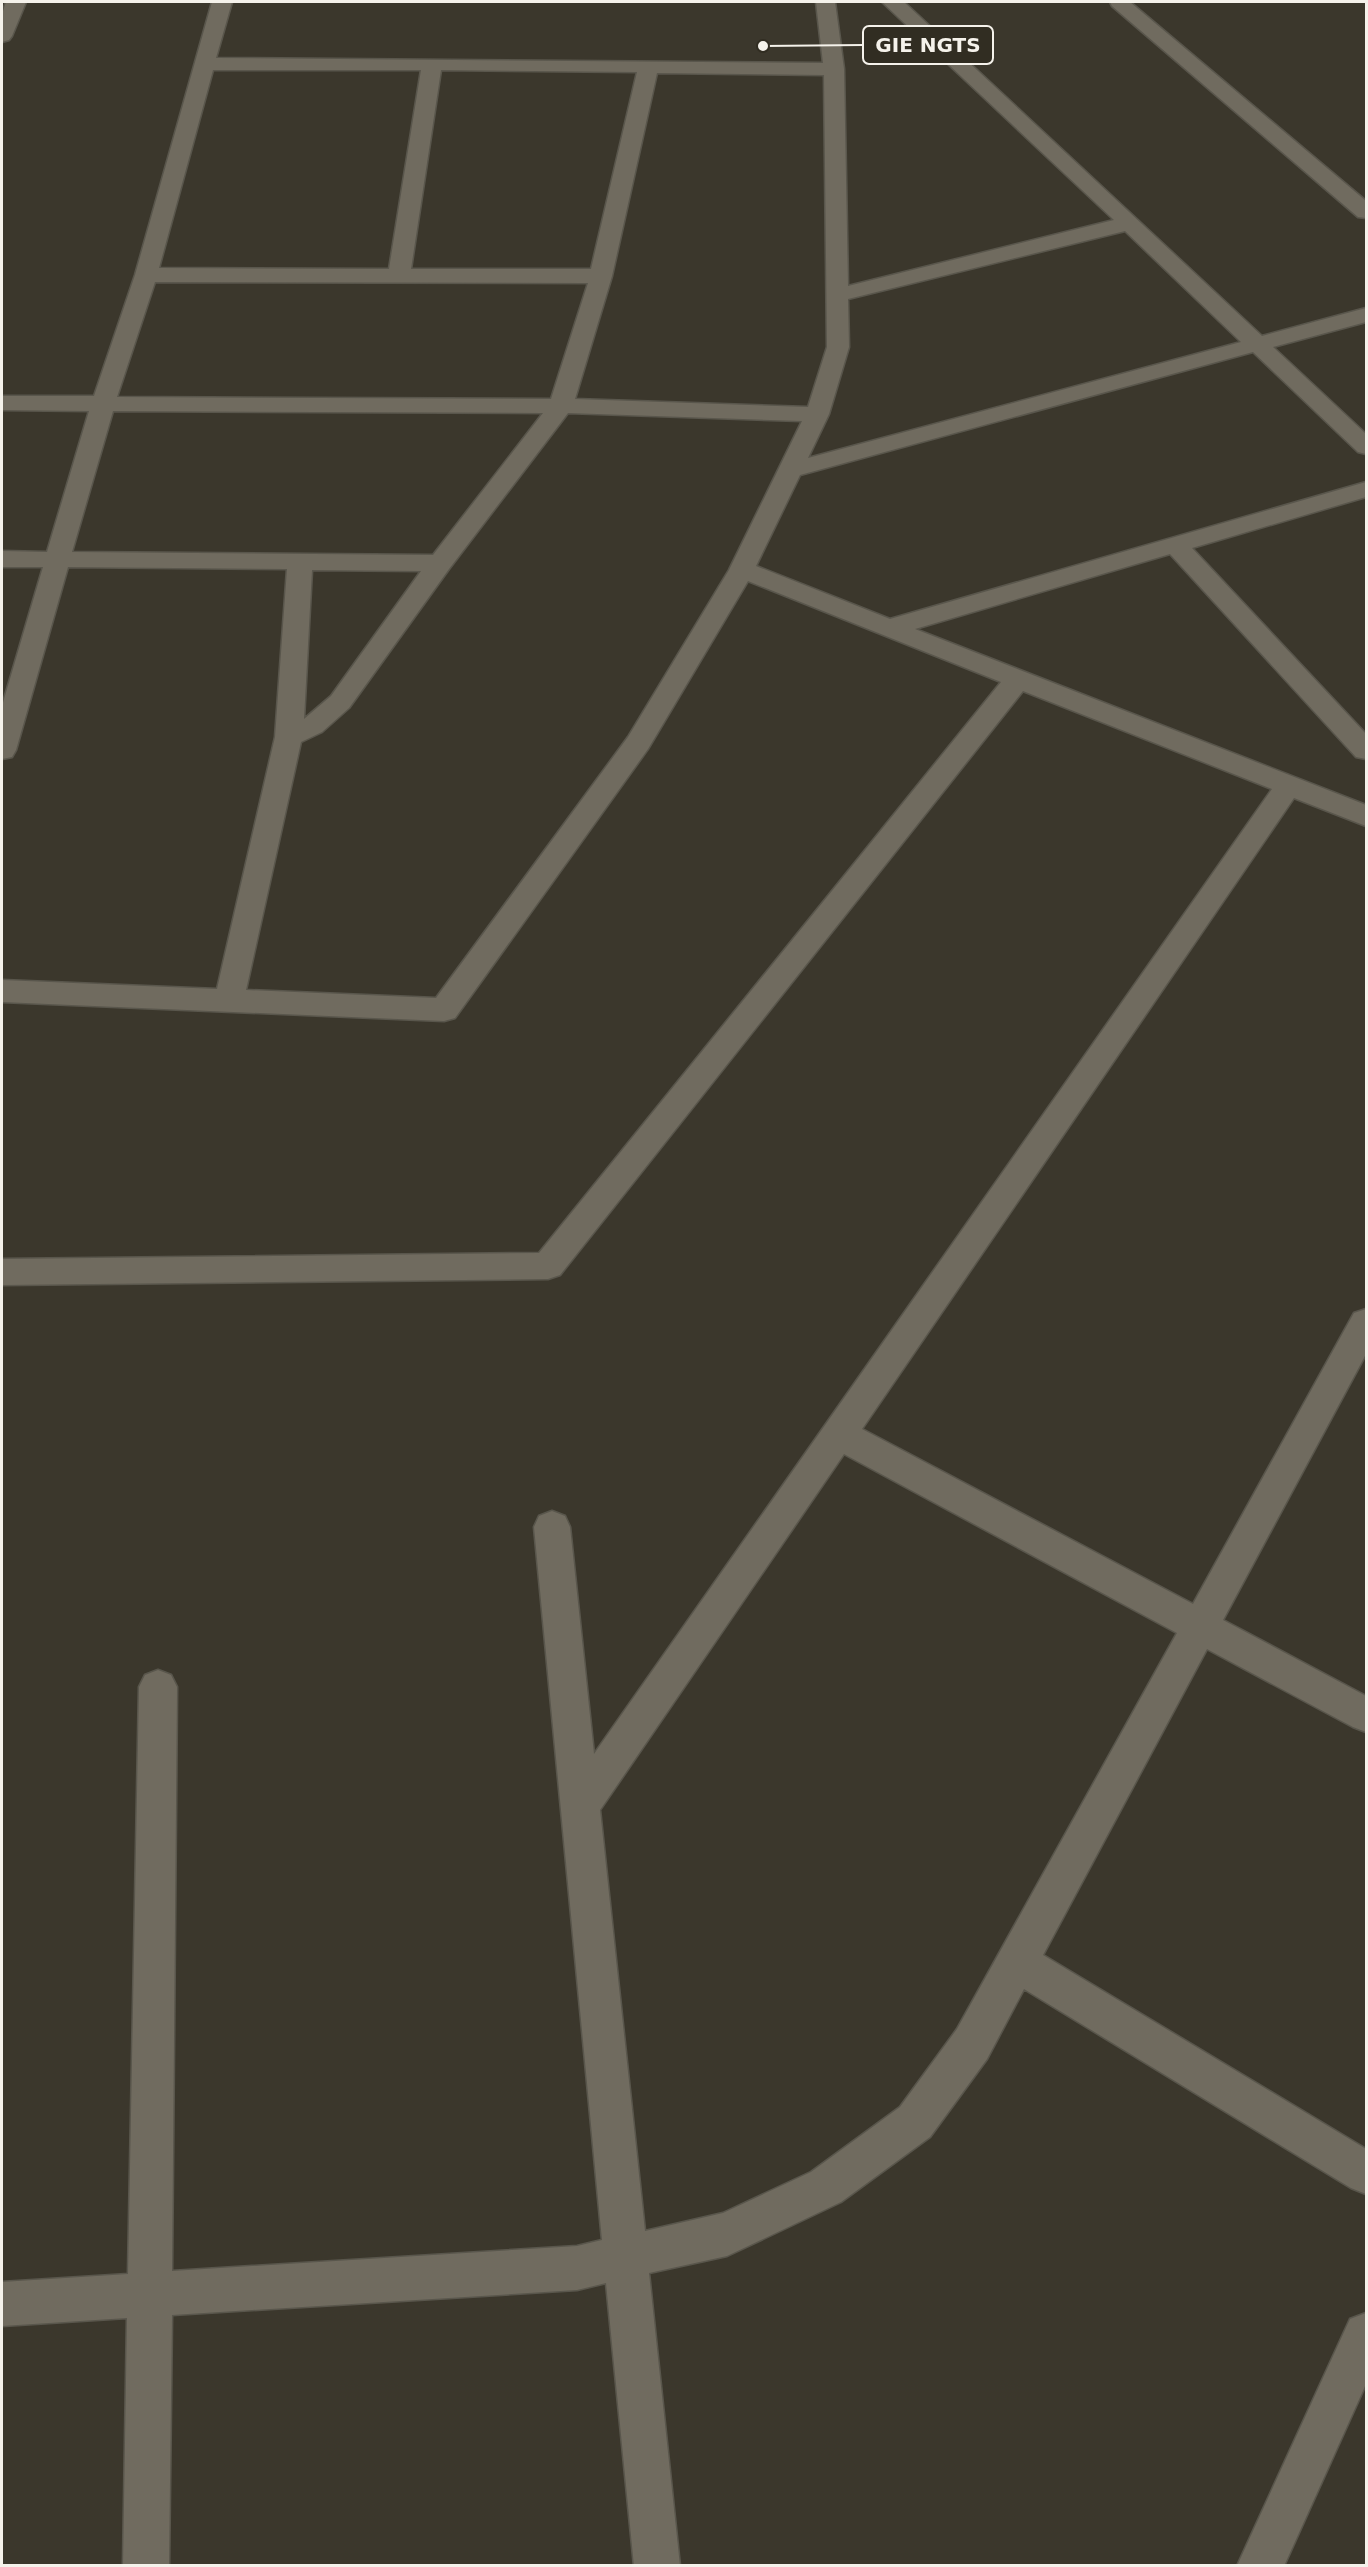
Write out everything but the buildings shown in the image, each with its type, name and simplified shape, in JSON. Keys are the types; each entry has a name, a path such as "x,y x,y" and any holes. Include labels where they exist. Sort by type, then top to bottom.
{"street":[{"path":"2,36 16,2"},
{"path":"3,742 103,403 146,275 222,2"},
{"path":"2,991 444,1010 638,743 742,570 817,414 838,346 834,69 826,2"},
{"path":"892,2 913,18 1366,447"},
{"path":"1119,2 1366,212"},
{"path":"203,64 432,64 834,69"},
{"path":"399,275 432,64"},
{"path":"289,737 312,726 340,702 440,563 561,406 601,276 648,67"},
{"path":"837,295 1130,223"},
{"path":"146,275 601,276"},
{"path":"790,470 1366,315"},
{"path":"2,403 561,406 817,414"},
{"path":"889,628 1366,489"},
{"path":"1175,545 1366,750"},
{"path":"2,559 440,563"},
{"path":"229,1000 289,737 300,561"},
{"path":"742,570 1366,816"},
{"path":"2,1272 548,1266 1018,679"},
{"path":"580,1806 1288,785"},
{"path":"2,2304 577,2268 728,2234 826,2187 915,2122 972,2044 1366,1323"},
{"path":"838,1433 1366,1715"},
{"path":"552,1527 657,2565"},
{"path":"146,2565 158,1686"},
{"path":"1017,1962 1366,2173"},
{"path":"1260,2565 1366,2335"}],"place":[{"name":"GIE NGTS","path":"763,46"}]}
